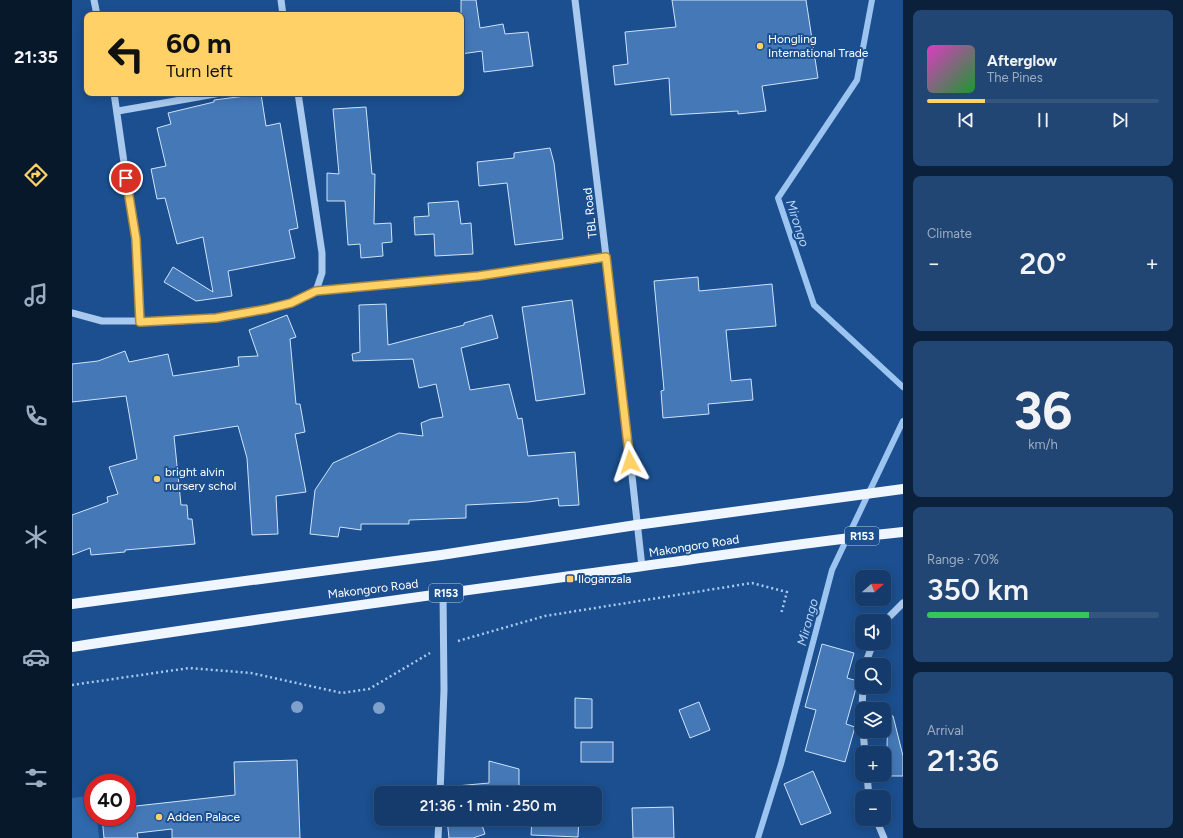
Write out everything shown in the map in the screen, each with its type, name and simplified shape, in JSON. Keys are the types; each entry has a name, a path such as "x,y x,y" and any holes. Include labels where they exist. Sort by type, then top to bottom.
{"main road":[{"name":"Makongoro Road","path":"72,604 441,555 636,524 901,489"},
{"name":"Makongoro Road","path":"72,646 295,613 642,567 820,540 903,532"}],"street":[{"path":"94,0 96,12"},
{"path":"281,0 283,12"},
{"name":"TBL Road","path":"575,0 642,567"},
{"path":"115,96 118,112 123,163 136,239 140,322"},
{"path":"118,112 205,96"},
{"path":"298,96 322,254 322,273 316,291"},
{"path":"72,312 102,321 140,322 216,318 291,303 316,291 478,276 606,257"},
{"path":"440,786 444,690 443,594"},
{"path":"891,615 903,603"},
{"path":"438,838 439,826"},
{"path":"879,826 884,838"}],"shaded area":[{"path":"84,796 84,826 98,826 99,838 72,838 72,798"}],"building":[{"path":"461,0 476,0 480,28 503,24 505,34 528,32 533,66 484,72 482,51 464,54 464,12 461,12"},
{"path":"672,0 806,0 818,78 762,86 766,111 738,114 738,111 671,115 669,78 615,85 613,66 628,64 625,32 676,27"},
{"path":"245,96 261,96 266,126 280,123 298,228 289,230 295,258 228,271 232,296 196,301 164,282 173,267 213,292 203,237 177,244 165,198 157,199 151,169 166,166 157,128 171,124 168,113 214,102 214,100"},
{"path":"366,107 372,174 375,174 374,224 391,223 392,242 382,243 383,256 361,258 360,244 348,245 345,201 327,201 327,173 339,174 333,109"},
{"path":"550,148 554,163 563,239 515,245 507,183 479,186 477,162 514,158 514,153"},
{"path":"458,201 461,224 471,223 473,254 435,256 434,234 415,235 414,217 429,216 428,203"},
{"path":"698,277 699,291 772,284 776,326 726,330 731,381 751,379 753,400 708,404 709,414 663,418 661,391 664,390 654,281"},
{"path":"572,300 585,394 536,401 522,307"},
{"path":"386,304 388,345 464,325 464,323 492,315 498,338 461,348 470,390 509,384 518,419 522,418 528,456 575,452 579,505 559,506 558,498 528,502 466,505 466,518 409,520 409,524 361,524 361,530 340,527 338,537 310,534 315,490 333,463 399,433 423,436 421,423 431,419 443,417 436,384 419,388 413,359 353,361 352,354 360,352 359,305"},
{"path":"287,315 296,337 290,339 296,404 300,404 305,432 295,434 306,492 276,496 278,534 252,535 247,458 238,426 174,436 181,505 187,505 188,519 192,519 195,544 125,550 125,552 91,555 90,548 72,555 72,515 108,502 107,497 118,494 109,467 137,459 126,396 72,402 72,364 98,361 125,351 129,362 168,354 173,376 239,366 238,357 258,356 249,330"},
{"path":"822,644 854,653 847,678 855,680 855,692 846,724 855,727 845,762 805,751 816,710 805,707"},
{"path":"575,698 592,699 592,728 575,728"},
{"path":"699,702 710,730 690,738 679,710"},
{"path":"891,716 893,716 903,756 903,776 891,776 891,746 887,746 887,738 891,738"},
{"path":"581,742 613,742 613,762 581,762"},
{"path":"297,760 300,838 172,838 172,829 137,833 138,838 104,838 103,826 136,826 136,806 235,795 234,762"},
{"path":"489,761 519,769 519,786 456,786 489,783"},
{"path":"813,771 831,813 801,825 784,784"},
{"path":"673,807 674,838 633,838 632,808"},
{"path":"448,826 482,826 485,834 473,838 449,838"},
{"path":"532,826 579,826 578,837 531,835"}],"waterway":[{"name":"Mirongo","path":"872,0 857,80 778,198 814,305 903,387"},
{"name":"Mirongo","path":"758,838 781,764 832,570 903,421"}],"place":[{"name":"Hongling International Trade","path":"760,46"},
{"name":"bright alvin nursery schol","path":"157,479"},
{"name":"Iloganzala","path":"570,579"},
{"name":"Adden Palace","path":"159,817"}],"route":[{"path":"126,178 136,239 140,322 216,318 291,303 305,298 316,291 478,276 543,268 606,257 630,462"}]}
